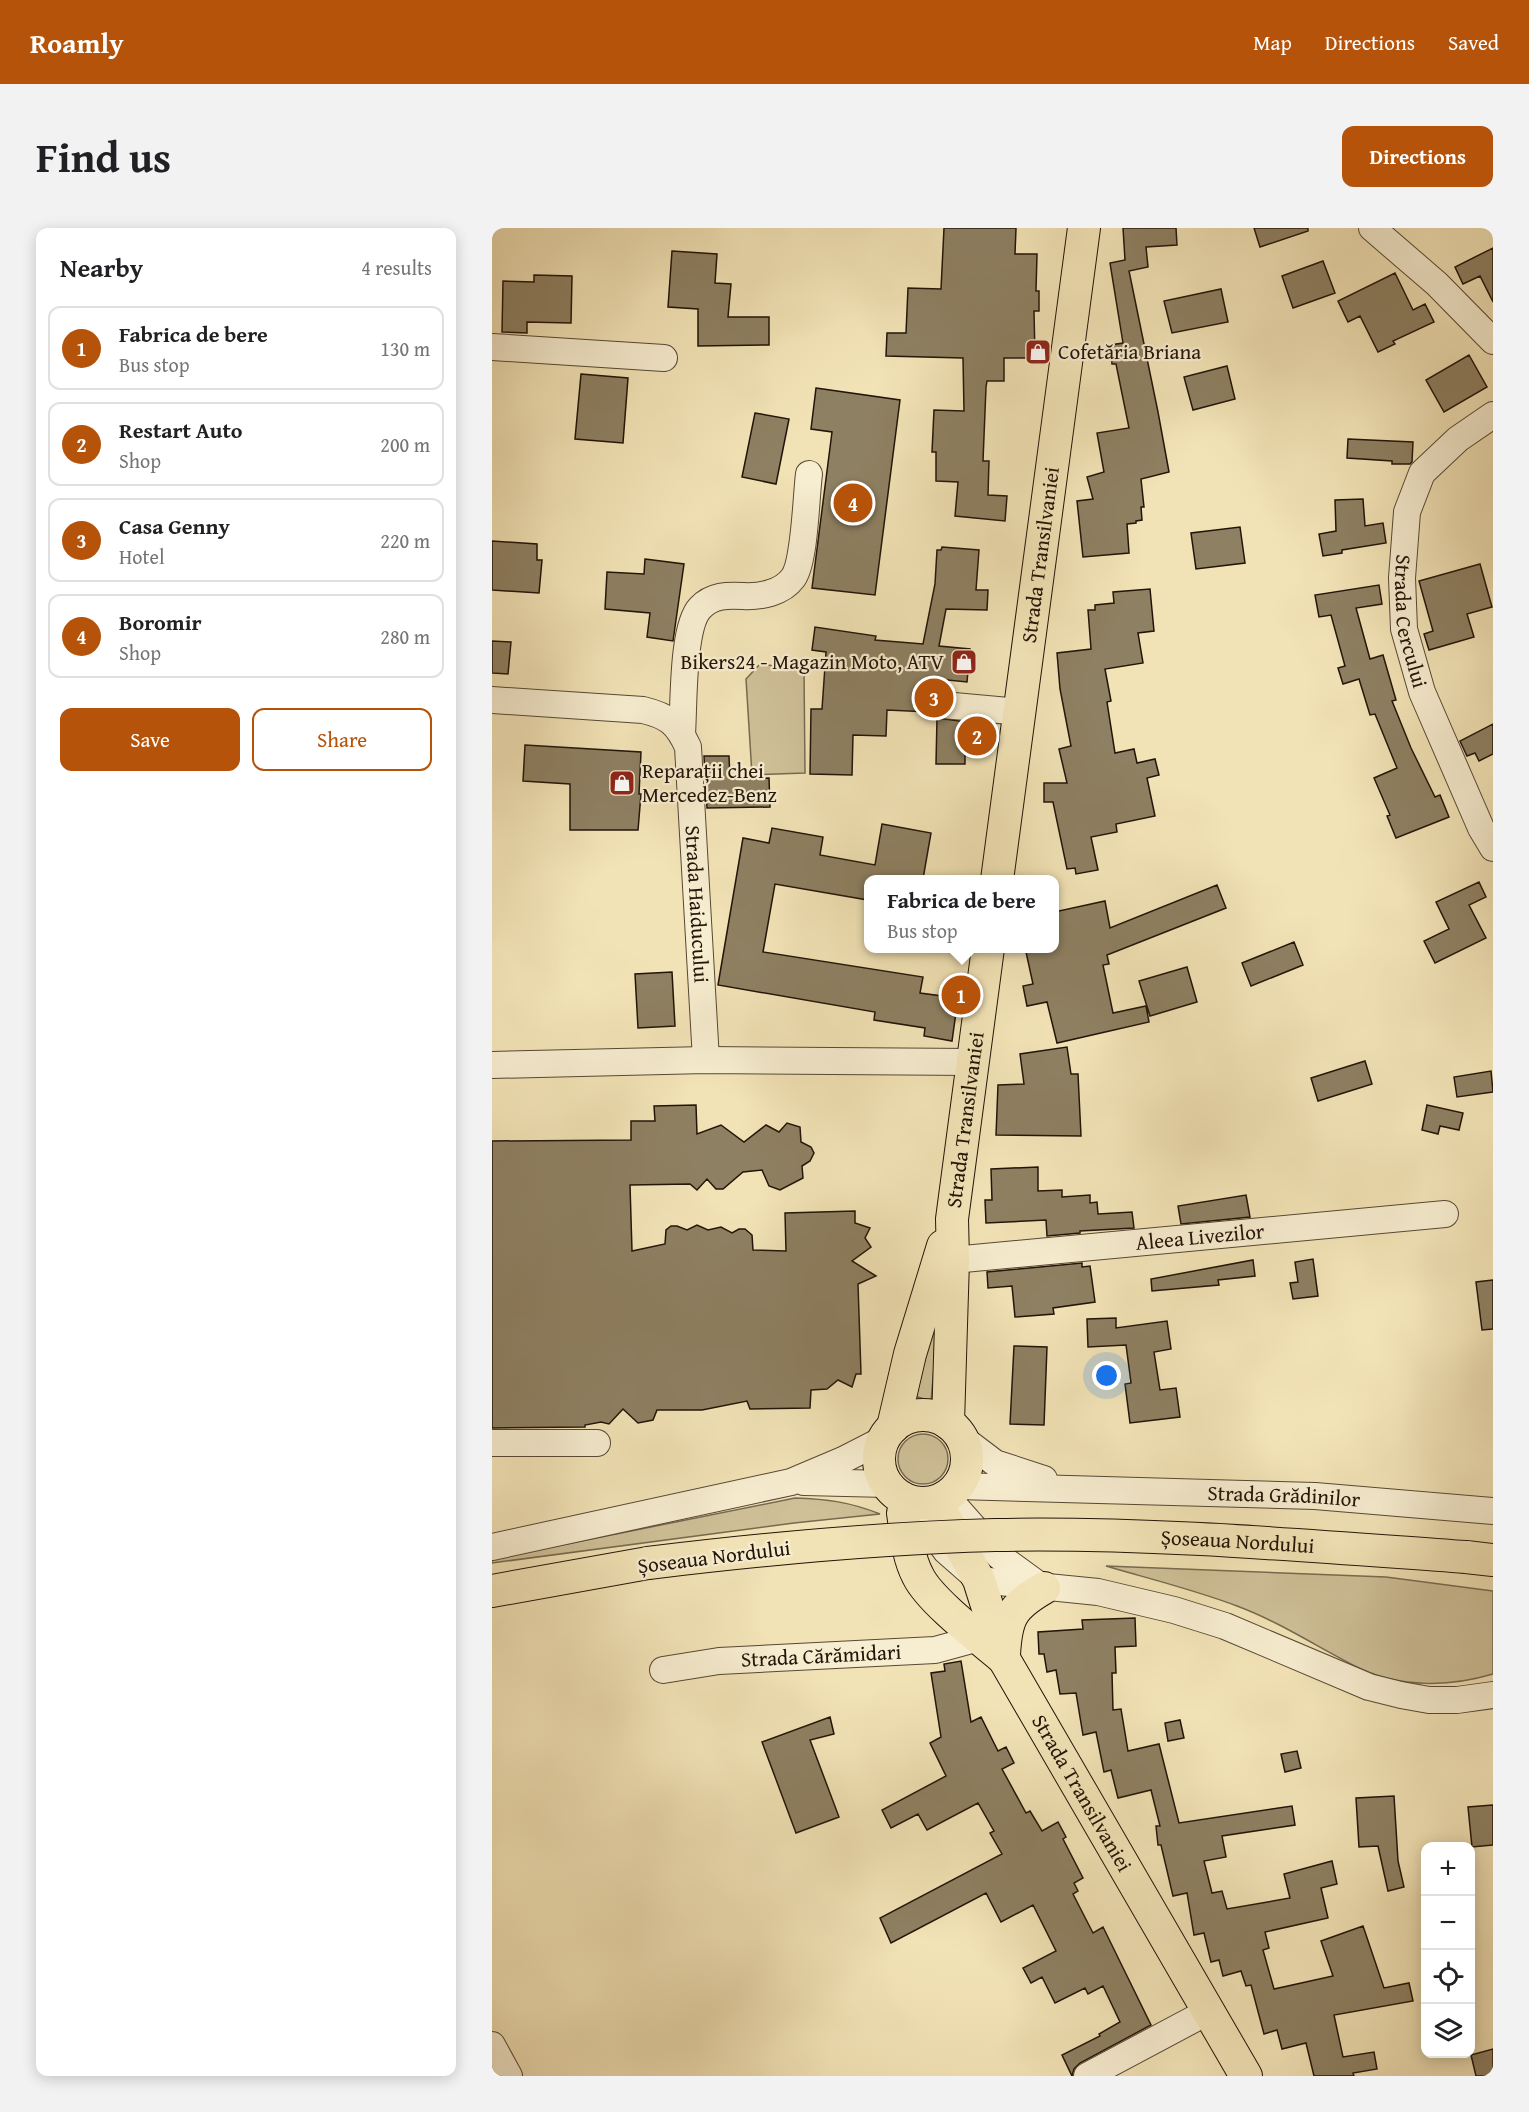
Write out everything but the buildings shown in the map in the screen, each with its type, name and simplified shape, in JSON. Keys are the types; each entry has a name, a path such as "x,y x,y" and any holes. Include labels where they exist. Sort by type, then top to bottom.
{"main road":[{"name":"Strada Transilvaniei","path":"998,875 1084,228"},
{"name":"Strada Transilvaniei","path":"955,1431 952,1219 987,953"},
{"name":"Strada Transilvaniei","path":"888,1433 952,1219"},
{"path":"920,1416 938,1418 955,1431 967,1458 963,1478 924,1495 880,1470 879,1454 888,1433 903,1420 920,1416"},
{"name":"Strada Transilvaniei","path":"924,1495 979,1580 1004,1659 1246,2076"},
{"path":"924,1495 909,1553 918,1577 929,1593 1004,1659"},
{"name":"Șoseaua Nordului","path":"492,1591 648,1563 739,1552 838,1544 995,1536 1178,1539 1282,1544 1479,1559"},
{"path":"1004,1659 1006,1629 1014,1612 1026,1599 1044,1588"}],"street":[{"path":"1372,228 1437,284 1493,341"},
{"path":"492,347 664,358"},
{"name":"Strada Cercului","path":"1493,415 1458,439 1422,473 1407,512 1402,578 1404,629 1422,692 1481,828 1493,848"},
{"name":"Strada Haiducului","path":"706,1060 688,747 682,734 687,638 699,608 714,598 759,597 778,589 793,579 800,564 809,474"},
{"path":"492,700 661,714 672,721 682,734"},
{"path":"943,705 1020,712"},
{"path":"492,1065 706,1060 973,1062"},
{"name":"Aleea Livezilor","path":"953,1260 1445,1214"},
{"path":"955,1431 995,1462 1073,1488"},
{"path":"492,1547 791,1482 843,1460 888,1433"},
{"path":"492,1443 597,1443"},
{"path":"791,1482 827,1481 924,1495 1073,1488"},
{"name":"Strada Grădinilor","path":"1073,1488 1315,1496 1493,1511"},
{"path":"924,1495 999,1556 1044,1588"},
{"path":"979,1580 1098,1592 1174,1610 1225,1626 1370,1687 1401,1695 1429,1700 1493,1695"},
{"name":"Strada Cărămidari","path":"663,1670 719,1661 935,1650 979,1638"},
{"path":"1087,2076 1209,2011"},
{"path":"492,2045 508,2076"}],"shaded area":[{"path":"760,664 804,670 805,773 752,775 746,679"},
{"path":"942,1276 931,1401 918,1397 910,1398"},
{"path":"923,1434 941,1441 948,1459 941,1477 923,1484 905,1477 898,1459 905,1441"},
{"path":"795,1498 838,1502 880,1514 794,1523 492,1563 492,1559"},
{"path":"1106,1566 1386,1577 1493,1591 1493,1674 1443,1683 1409,1682 1375,1675 1253,1612 1189,1590"}],"place":[{"name":"Cofetăria Briana","path":"1038,352"},
{"name":"Boromir","path":"853,503"},
{"name":"Bikers24 - Magazin Moto, ATV","path":"964,662"},
{"name":"Casa Genny","path":"934,698"},
{"name":"Restart Auto","path":"977,736"},
{"name":"Reparații chei Mercedez-Benz","path":"622,783"},
{"name":"Fabrica de bere","path":"961,995"}]}
